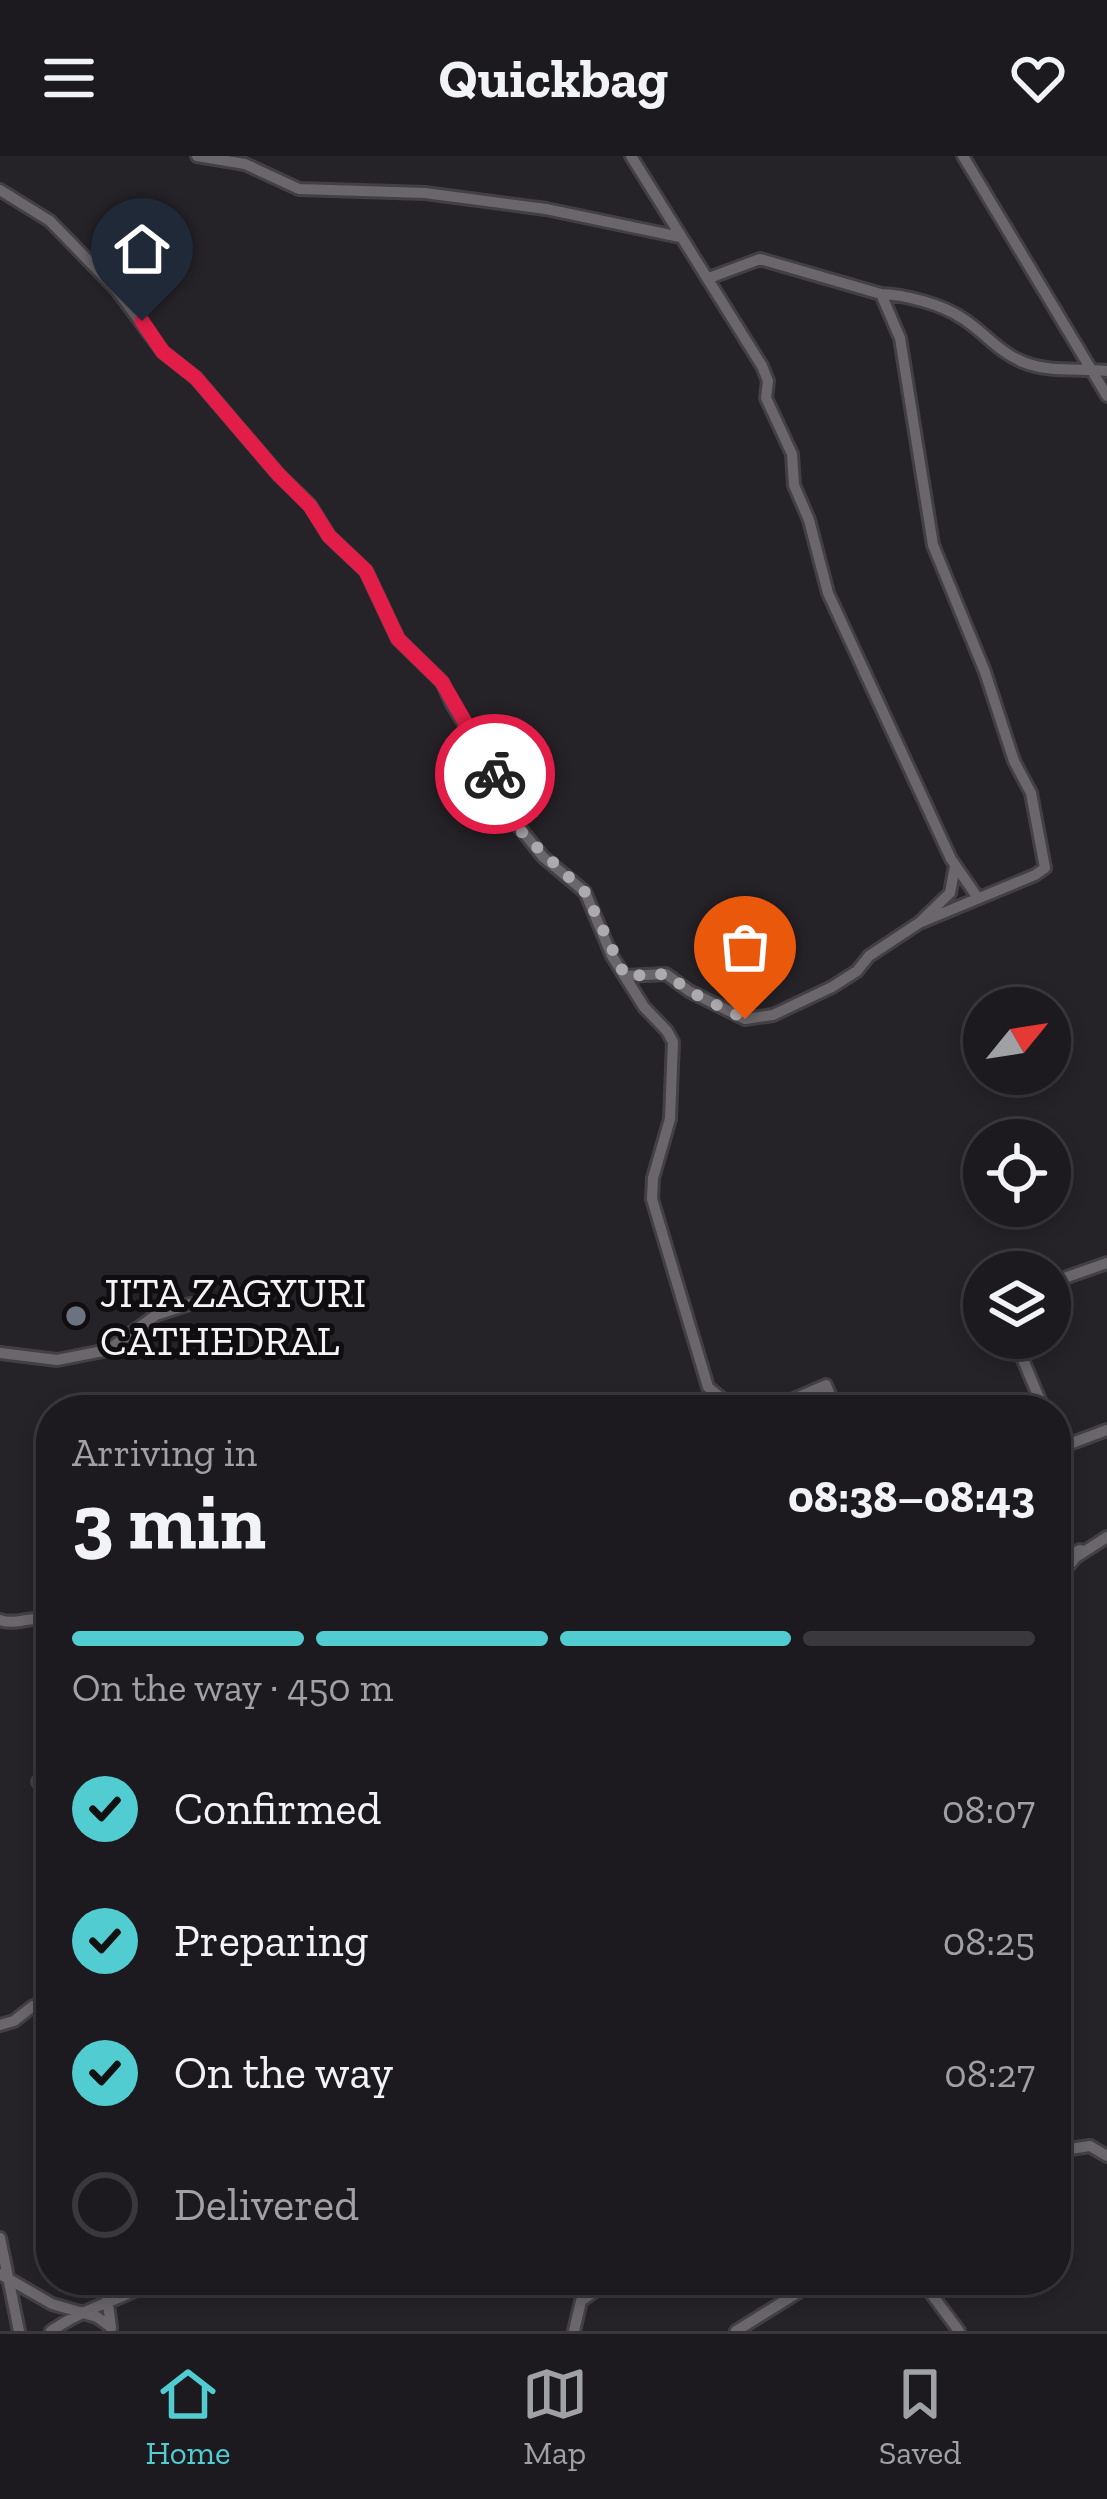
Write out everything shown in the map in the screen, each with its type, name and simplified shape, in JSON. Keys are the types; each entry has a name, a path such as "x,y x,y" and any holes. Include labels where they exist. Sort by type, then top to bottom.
{"street":[{"path":"196,156 245,164 299,189 425,193 546,209 680,237"},
{"path":"631,156 762,366 768,381 766,398 792,454 794,484 828,593 956,866 977,898"},
{"path":"963,156 1107,396"},
{"path":"0,190 50,221 116,289 163,352 196,378 310,506 329,536 366,571 398,639 442,682 494,770 509,814 543,856 585,892 625,976 644,1007 668,1031 673,1042 670,1119 652,1178 652,1199 708,1387 718,1395"},
{"path":"709,278 760,259 958,315 994,346 1023,362 1050,369 1107,371"},
{"path":"625,976 667,974 689,991 745,1019 759,1018 795,1007 832,987 857,971 868,956 919,923 1045,868 1031,793 1014,761 985,671 933,545 900,338 881,294"},
{"path":"919,923 950,892 956,866"},
{"path":"1071,1276 1107,1263"},
{"path":"0,1353 57,1360 107,1350 156,1315 190,1304"},
{"path":"1023,1359 1038,1395"},
{"path":"803,1395 826,1385 830,1395"},
{"path":"1071,1443 1107,1430"},
{"path":"1071,1555 1106,1542"},
{"path":"1071,1563 1090,1548"},
{"path":"0,1620 36,1617"},
{"path":"0,2025 33,2006"},
{"path":"1071,2149 1090,2146 1107,2156"},
{"path":"0,2238 4,2276 19,2331"},
{"path":"4,2276 36,2292"},
{"path":"43,2295 97,2317 112,2329"},
{"path":"105,2295 112,2329"},
{"path":"51,2331 77,2312 130,2295"},
{"path":"574,2331 581,2301 590,2295"},
{"path":"736,2331 794,2295"},
{"path":"932,2295 958,2331"}],"way so far":[{"path":"495,774 509,814 524,835 585,892 625,976 667,974 689,991 745,1019"}],"place":[{"name":"JITA ZAGYURI CATHEDRAL","path":"76,1316"}],"route":[{"path":"142,321 163,352 196,378 310,506 329,536 366,571 398,639 442,682 495,774"}]}
